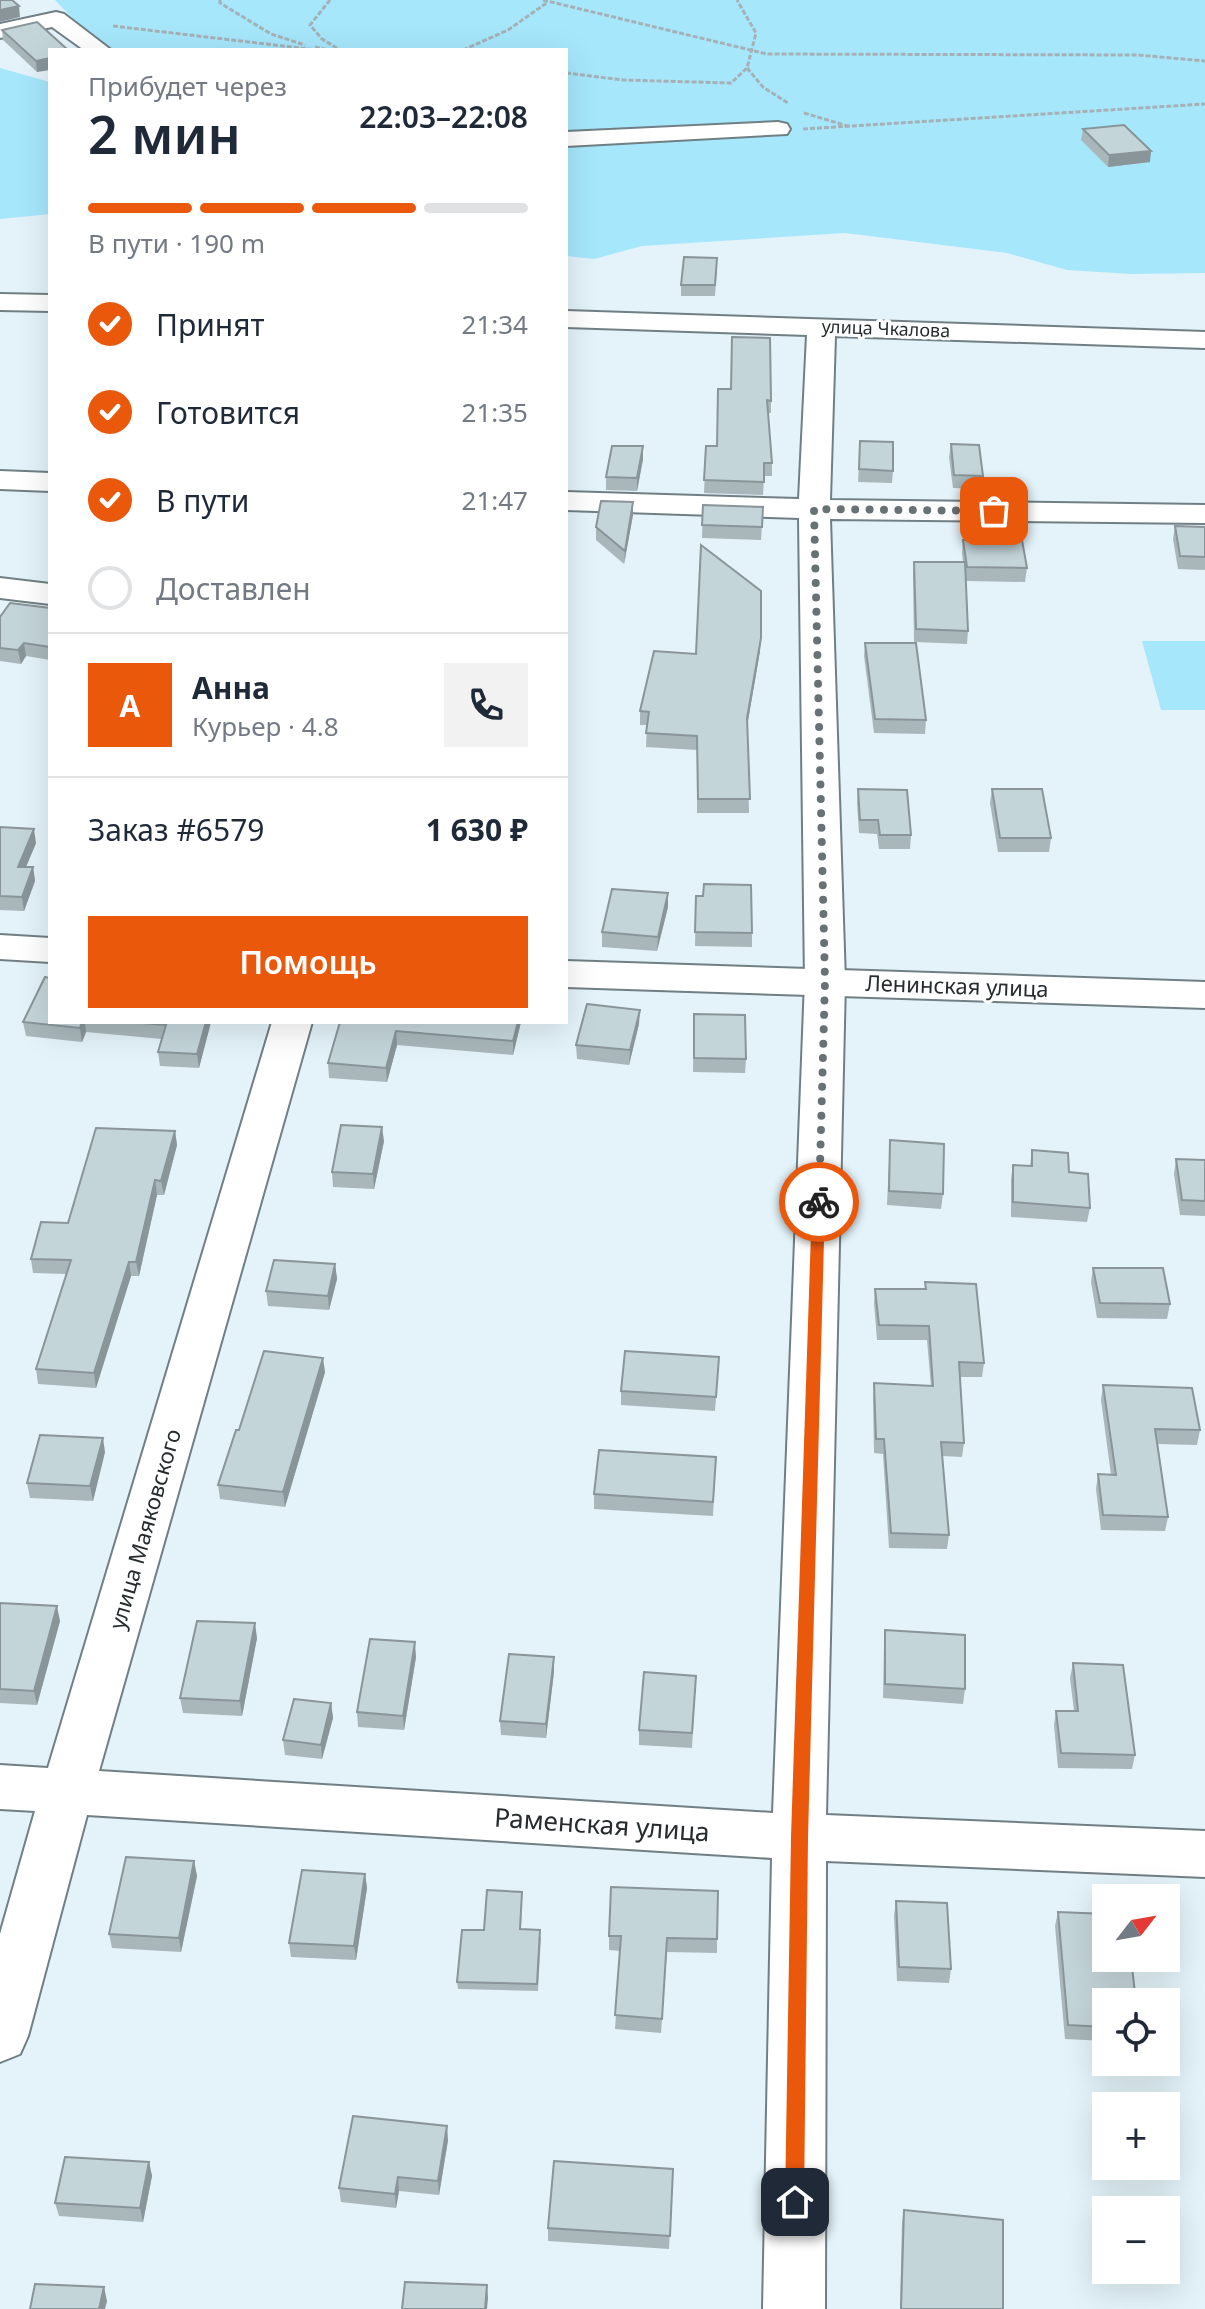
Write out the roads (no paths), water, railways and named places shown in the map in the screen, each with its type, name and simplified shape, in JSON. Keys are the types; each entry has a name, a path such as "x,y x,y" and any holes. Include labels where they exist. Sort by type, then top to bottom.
{"street":[{"path":"0,31 56,19 96,48"},
{"path":"568,139 778,129"},
{"path":"0,302 48,303"},
{"name":"улица Чкалова","path":"568,319 1205,340"},
{"path":"794,2309 799,1837 825,981 814,509 821,326"},
{"path":"0,480 48,482"},
{"path":"568,501 814,509 1205,514"},
{"path":"0,588 48,594"},
{"path":"0,947 48,950"},
{"name":"Ленинская улица","path":"568,974 1205,995"},
{"name":"улица Маяковского","path":"0,2036 291,1024"},
{"name":"Раменская улица","path":"0,1787 799,1837 1205,1854"}]}
